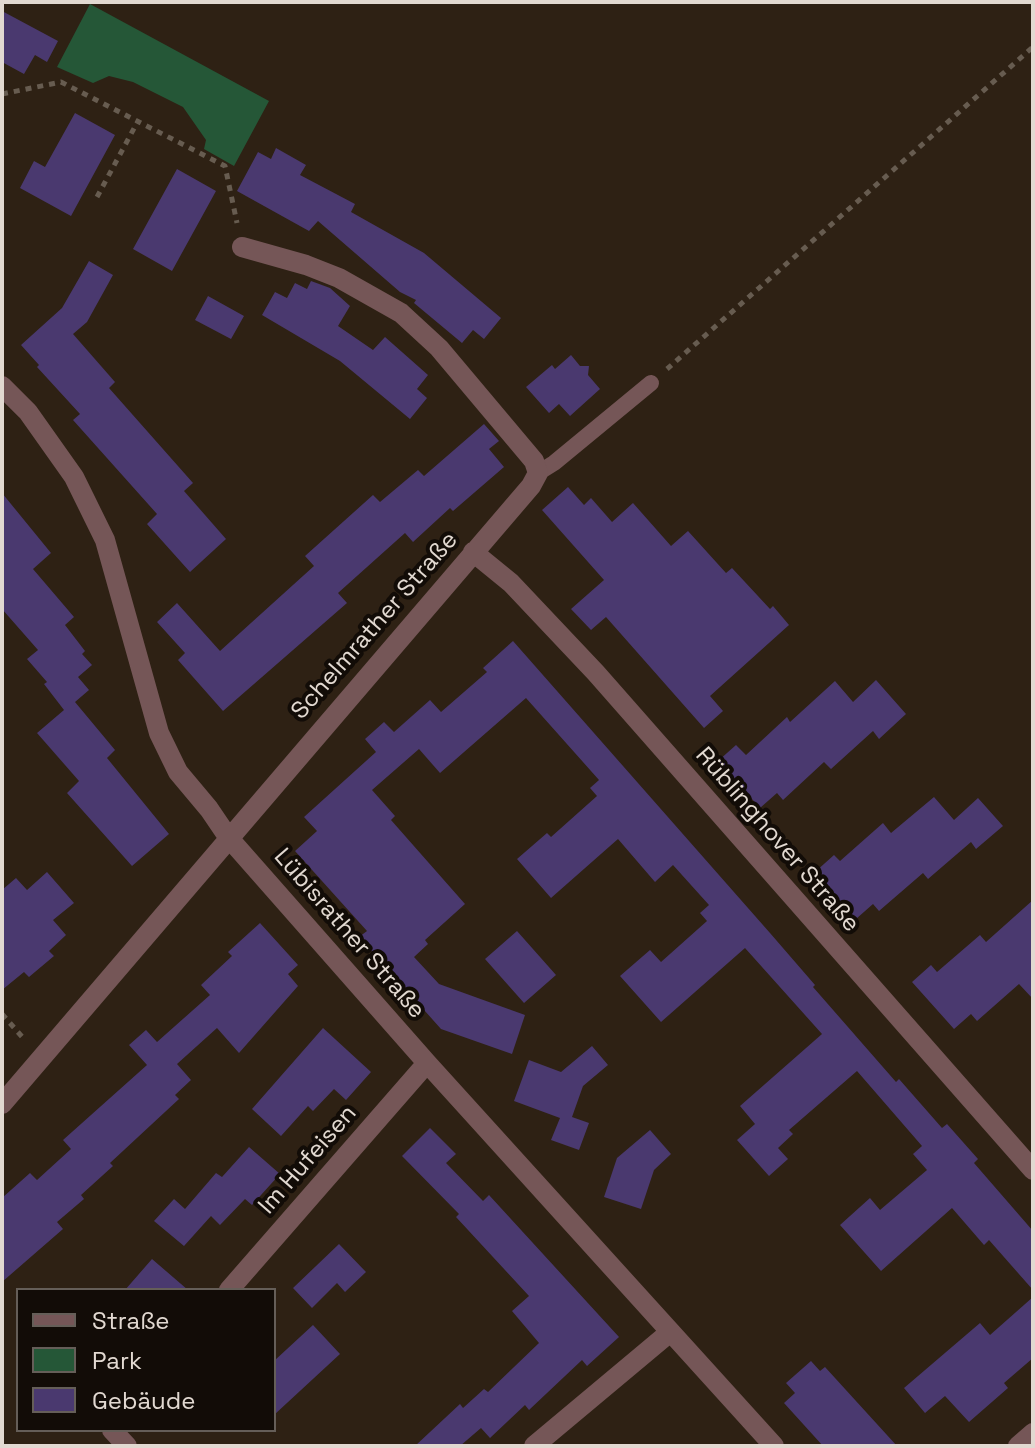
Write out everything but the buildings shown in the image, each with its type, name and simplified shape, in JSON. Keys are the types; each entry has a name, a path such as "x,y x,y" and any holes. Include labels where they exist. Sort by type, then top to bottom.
{"street":[{"path":"242,247 339,278 401,313 449,359 534,461 538,473"},
{"name":"Lübisrather Straße","path":"2,386 37,425 74,477 105,540 159,733 178,772 228,837 427,1063 774,1446"},
{"name":"Schelmrather Straße","path":"2,1104 531,486 538,473"},
{"name":"Rüblinghover Straße","path":"473,552 511,583 596,673 1033,1170"},
{"name":"Im Hufeisen","path":"231,1288 427,1063"},
{"path":"534,1446 669,1333"},
{"path":"1018,1446 1033,1433"}],"lane":[{"path":"538,473 651,383"}],"path":[{"path":"651,383 1033,47"},
{"path":"2,94 61,82 225,166 242,247"},
{"path":"97,197 138,121"},
{"path":"2,1014 41,1058"}],"green space":[{"path":"90,4 269,101 234,166 204,149 206,140 183,107 133,82 109,76 93,83 57,67"}]}
